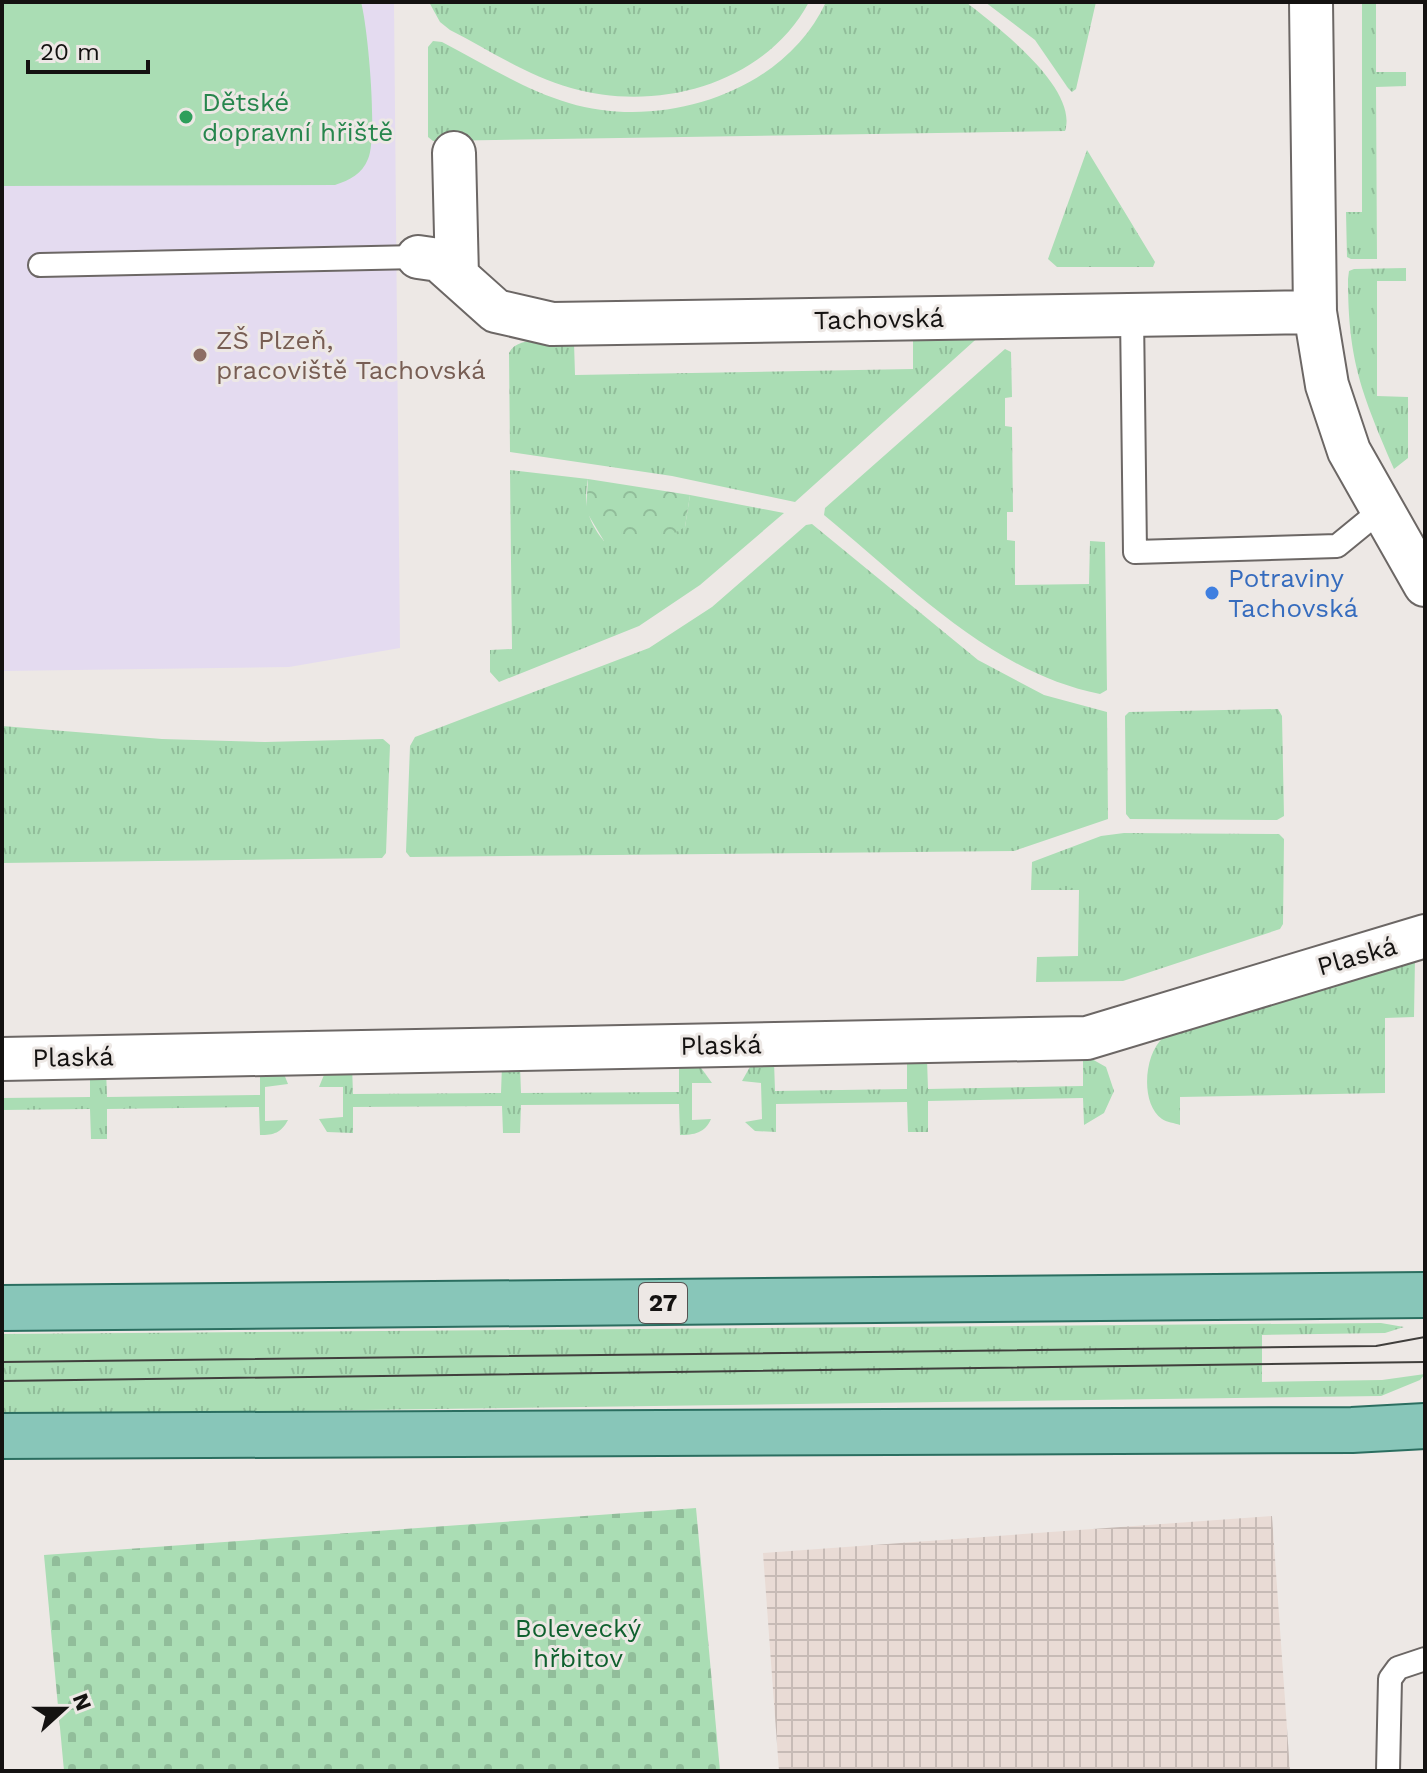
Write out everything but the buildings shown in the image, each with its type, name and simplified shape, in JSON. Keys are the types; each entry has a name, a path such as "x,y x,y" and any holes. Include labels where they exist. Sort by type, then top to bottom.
{"main road":[{"name":"27","path":"2,1308 1425,1295"},
{"path":"2,1436 1352,1430 1425,1426"}],"street":[{"path":"1311,2 1315,312 1327,385 1349,451 1425,585"},
{"path":"454,153 457,276"},
{"name":"Tachovská","path":"418,257 439,260 496,311 552,324 1315,312"},
{"name":"Plaská","path":"2,1059 1087,1038 1425,936"}],"lane":[{"path":"40,265 418,257"},
{"path":"1132,315 1135,552 1337,546 1381,510"},
{"path":"1388,1771 1390,1679 1398,1668 1425,1659"}],"shaded area":[{"name":"ZŠ Plzeň, pracoviště Tachovská","path":"2,2 394,2 400,648 289,667 2,671"},
{"path":"1272,1516 1290,1771 779,1771 763,1553"}],"green space":[{"name":"Dětské dopravní hřiště","path":"2,2 361,2 372,107 368,159 355,176 335,185 3,186"},
{"path":"429,2 809,2 790,30 765,54 737,72 706,85 639,97 604,95 539,77 450,30 440,22"},
{"path":"826,2 966,2 1014,42 1048,78 1060,96 1066,114 1065,131 433,141 428,137 428,47 433,41 442,42 552,98 605,110 642,112 680,107 717,97 751,81 781,60 807,34"},
{"path":"985,2 1096,2 1076,89 1072,92 1068,88 1035,40"},
{"path":"1362,2 1376,2 1376,72 1406,72 1406,86 1376,87 1377,259 1347,257 1346,212 1362,212"},
{"path":"1087,150 1155,262 1153,267 1057,267 1048,259"},
{"path":"1406,268 1406,281 1377,281 1377,396 1408,397 1408,458 1394,469 1359,377 1351,333 1348,279 1349,271 1354,269"},
{"path":"983,333 795,502 672,476 510,452 509,353 520,343 547,340 574,342 575,375 913,369 913,336"},
{"path":"1005,349 1011,352 1012,397 1005,398 1005,426 1012,427 1013,512 1007,512 1007,540 1015,541 1015,585 1089,584 1090,541 1105,542 1107,690 1100,694 1061,683 1023,667 987,646 919,596 824,515 825,508"},
{"path":"510,470 588,479 588,512 604,541 685,527 690,495 784,513 700,585 639,626 499,682 490,672 490,650 512,649"},
{"path":"588,479 690,495 685,527 666,537 635,546 604,541 586,511"},
{"path":"812,524 978,660 1044,695 1107,712 1108,819 1014,851 410,857 406,852 410,746 415,737 649,648 712,607 806,525"},
{"path":"1278,709 1282,716 1284,816 1277,820 1130,819 1126,814 1125,716 1129,712"},
{"path":"2,726 162,739 265,742 383,739 390,745 386,853 382,858 2,863"},
{"path":"1124,833 1279,834 1284,839 1283,924 1280,929 1123,981 1036,982 1037,957 1078,956 1079,890 1031,890 1032,862 1101,836"},
{"path":"1415,958 1414,1017 1385,1018 1385,1093 1180,1097 1180,1125 1164,1120 1155,1112 1148,1091 1149,1067 1157,1045 1169,1034 1191,1024"},
{"path":"1083,1054 1106,1067 1114,1091 1104,1113 1084,1125 1083,1098 928,1101 928,1132 908,1132 907,1102 776,1104 776,1132 755,1131 745,1122 762,1119 761,1083 742,1081 751,1065 774,1061 775,1091 907,1089 907,1060 927,1059 928,1089 1083,1086"},
{"path":"679,1062 699,1065 712,1083 692,1083 692,1120 711,1119 702,1130 690,1134 680,1135 679,1104 521,1105 520,1133 503,1133 502,1106 353,1107 353,1133 327,1132 319,1119 343,1117 343,1087 319,1087 326,1070 352,1065 353,1094 501,1093 502,1065 520,1065 521,1093 679,1092"},
{"path":"260,1066 284,1074 288,1084 265,1087 265,1121 288,1120 280,1130 269,1134 260,1135 259,1107 107,1109 107,1139 91,1139 90,1109 2,1110 2,1098 90,1097 90,1068 106,1068 107,1097 260,1095"},
{"path":"1381,1323 1404,1327 1385,1333 1262,1335 1262,1382 1382,1380 1425,1374 1420,1380 1381,1396 2,1415 2,1334"},
{"name":"Bolevecký hřbitov","path":"696,1508 720,1771 64,1771 44,1555"}],"tram line":[{"path":"2,1362 1376,1346 1425,1337"},
{"path":"2,1381 1425,1362"}],"place":[{"name":"Dětské dopravní hřiště","path":"186,117"},
{"name":"ZŠ Plzeň, pracoviště Tachovská","path":"200,355"},
{"name":"Potraviny Tachovská","path":"1212,593"}]}
